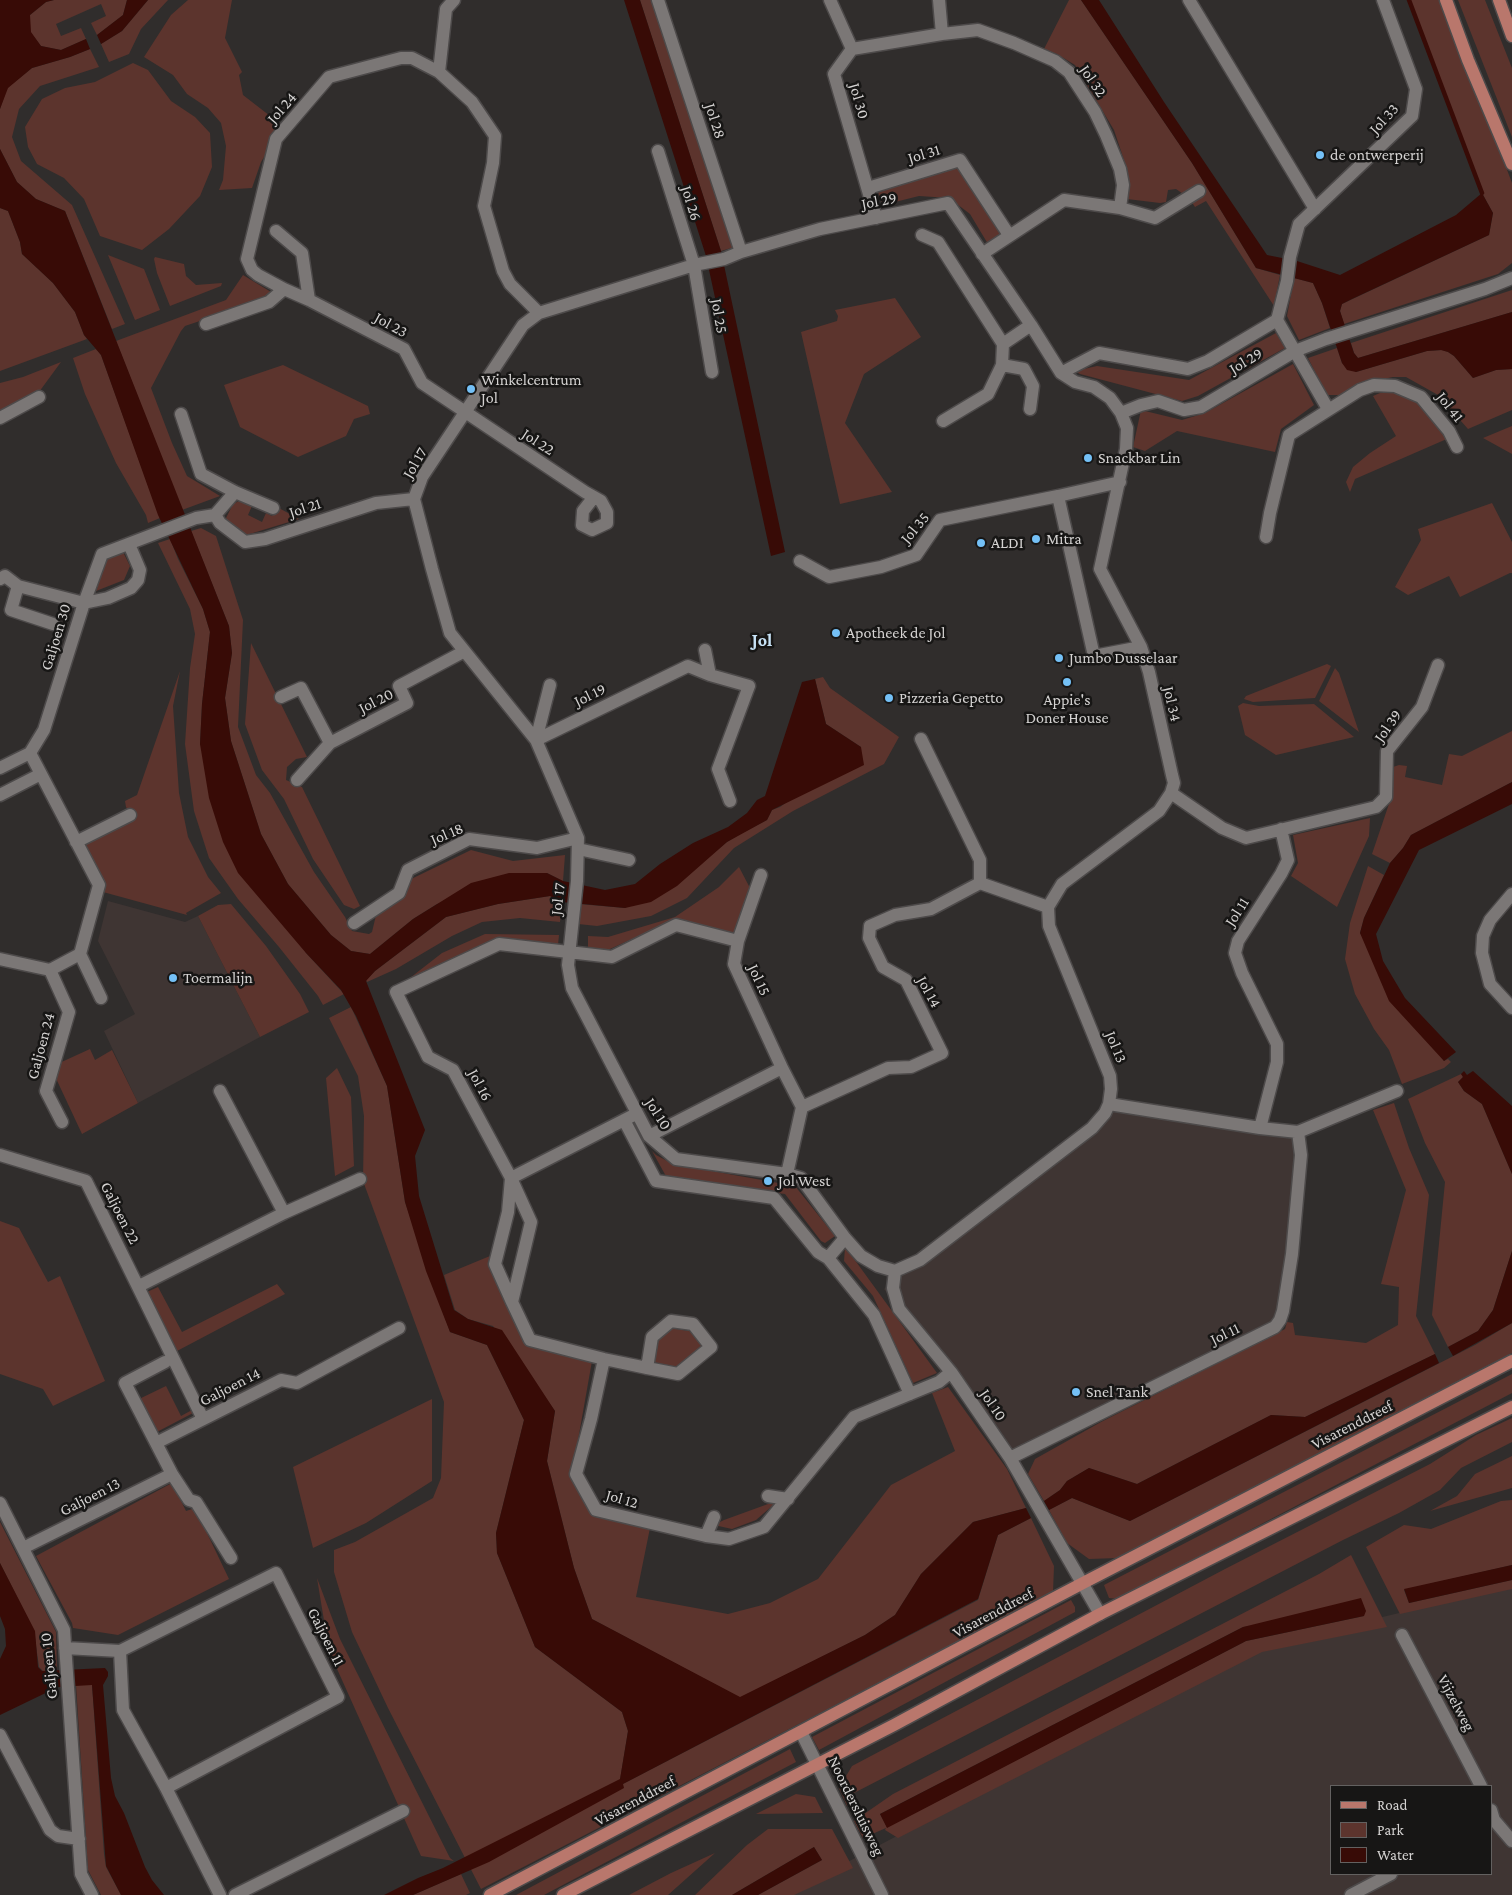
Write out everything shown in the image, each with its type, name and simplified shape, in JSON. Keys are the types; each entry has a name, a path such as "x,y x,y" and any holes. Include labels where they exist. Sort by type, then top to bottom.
{"main road":[{"path":"1446,0 1468,60 1512,164"},
{"path":"1499,0 1512,36"},
{"name":"Visarenddreef","path":"490,1895 1512,1361"},
{"path":"563,1895 818,1764 1100,1614 1512,1407"}],"street":[{"path":"439,72 446,9 454,0"},
{"name":"Jol 28","path":"658,0 741,252"},
{"path":"830,0 852,50"},
{"path":"939,0 942,34"},
{"path":"1189,0 1315,209"},
{"name":"Jol 33","path":"1276,320 1287,281 1290,257 1299,224 1412,116 1416,89 1383,0"},
{"name":"Jol 32","path":"852,50 942,34 978,30 1055,61 1069,72 1095,112 1120,169 1123,185 1120,208"},
{"name":"Jol 30","path":"852,50 834,74 876,218"},
{"name":"Jol 24","path":"284,289 258,275 252,270 246,259 276,139 329,77 401,58 412,58 439,72 472,102 495,136 493,163 484,206 503,271 510,284 539,313"},
{"name":"Jol 26","path":"658,151 699,264"},
{"name":"Jol 31","path":"868,188 960,160 1010,235"},
{"path":"982,254 1064,200 1120,208 1155,218 1199,191"},
{"name":"Jol 29","path":"699,264 724,259 741,252 820,229 948,204 1031,325 1061,374"},
{"path":"276,231 302,253 309,300"},
{"path":"922,235 938,242 1003,344 1002,365 988,394 943,422"},
{"name":"Jol 17","path":"569,953 577,881 578,844 536,740 450,633 446,624 414,499 422,477 523,325 539,313 699,264"},
{"name":"Jol 25","path":"699,264 712,372"},
{"name":"Jol 29","path":"1121,413 1158,401 1184,410 1201,407 1295,351 1326,339 1485,289 1512,278"},
{"path":"206,324 269,302 284,289"},
{"name":"Jol 23","path":"284,289 404,349 422,383 466,413"},
{"path":"1061,374 1099,353 1188,369 1208,361 1276,320 1328,409"},
{"path":"1003,344 1031,325"},
{"path":"1002,365 1024,369 1032,386 1030,409"},
{"path":"1061,374 1075,382 1094,387 1102,392 1110,398 1121,413"},
{"name":"Jol 41","path":"1266,537 1289,435 1360,390 1374,385 1395,386 1421,397 1434,410 1449,431 1457,447"},
{"path":"0,418 39,397"},
{"name":"Jol 22","path":"466,413 594,497"},
{"name":"Jol 34","path":"1121,413 1127,428 1126,448 1100,570 1141,646 1174,783 1171,793"},
{"name":"Jol 21","path":"181,414 201,474 235,492 273,508"},
{"name":"Jol 35","path":"800,561 829,577 881,567 916,555 940,520 1120,482"},
{"path":"215,515 235,492"},
{"path":"1058,496 1094,656 1141,646"},
{"name":"Jol 21","path":"215,515 220,523 245,542 265,539 376,502 414,499"},
{"name":"Galjoen 30","path":"30,753 44,730 84,603 102,554 196,518 215,515"},
{"path":"2,574 18,586 84,603 108,598 130,588 138,580 140,570 129,544"},
{"path":"18,586 11,610 54,624"},
{"path":"706,650 710,675"},
{"name":"Jol 20","path":"297,780 330,743 407,704 399,686 464,652"},
{"name":"Jol 39","path":"1281,830 1376,807 1386,797 1388,751 1422,707 1438,665"},
{"name":"Jol 19","path":"536,740 688,666 710,675 749,686 718,769 730,800"},
{"name":"Jol 19","path":"536,740 550,685"},
{"path":"281,697 301,688 330,743"},
{"path":"921,739 980,860 980,883 1048,907 1062,884 1159,811 1171,793 1222,828 1246,838 1281,830"},
{"path":"0,768 30,753 99,885 80,954 101,998"},
{"path":"0,795 41,774"},
{"path":"76,842 130,815"},
{"name":"Jol 11","path":"1260,1128 1277,1062 1277,1044 1242,973 1235,953 1238,941 1288,860 1281,830"},
{"name":"Jol 18","path":"354,923 399,893 408,870 470,838 537,848 578,844"},
{"path":"578,844 629,860"},
{"name":"Jol 15","path":"761,875 738,941 734,964 802,1107"},
{"name":"Jol 14","path":"802,1107 888,1068 911,1067 942,1053 906,980 883,967 869,938 870,926 895,915 931,909 980,883"},
{"path":"1512,894 1490,920 1483,936 1482,953 1490,984 1512,1008"},
{"name":"Jol 13","path":"1048,907 1049,926 1110,1076 1109,1104"},
{"path":"569,953 612,957 676,925 738,941"},
{"name":"Jol 16","path":"512,1302 531,1222 511,1178 453,1070 428,1057 396,992 499,944 569,953"},
{"name":"Jol 10","path":"569,953 568,965 572,988 649,1136 676,1159 788,1174 801,1178 845,1238 862,1256 878,1266 895,1271 893,1288 899,1309 951,1372 1010,1458 1100,1614"},
{"path":"0,959 50,970 80,954"},
{"name":"Galjoen 24","path":"50,970 69,1012 46,1091 62,1122"},
{"path":"649,1136 782,1068"},
{"path":"220,1091 284,1213"},
{"path":"895,1271 920,1260 1092,1128 1105,1114 1109,1104 1260,1128 1298,1132 1398,1091"},
{"path":"788,1174 802,1107"},
{"path":"637,1113 511,1178 508,1212 495,1264 530,1340 604,1359 647,1368 678,1374 711,1347 693,1324 671,1321 652,1337 647,1368"},
{"name":"Jol 10","path":"624,1120 656,1181 774,1198 818,1252 828,1258 874,1314 910,1394"},
{"name":"Jol 11","path":"1010,1458 1275,1327 1283,1311 1290,1263 1301,1155 1298,1132"},
{"name":"Galjoen 22","path":"0,1155 86,1181 203,1419"},
{"path":"139,1286 284,1213 360,1179"},
{"path":"828,1258 845,1238"},
{"name":"Galjoen 14","path":"156,1443 281,1380 297,1383 399,1328"},
{"name":"Jol 12","path":"604,1359 591,1419 576,1474 596,1510 706,1536 729,1539 764,1527 854,1417 939,1382 951,1372"},
{"path":"165,1362 125,1383 172,1474 189,1500 196,1502 231,1558"},
{"name":"Galjoen 13","path":"23,1548 172,1474"},
{"path":"768,1496 788,1499"},
{"name":"Galjoen 10","path":"0,1503 64,1630 81,1874 92,1895"},
{"path":"706,1536 714,1517"},
{"name":"Galjoen 11","path":"65,1648 120,1651 276,1573 338,1697 166,1788"},
{"name":"Vijzelweg","path":"1402,1635 1480,1785"},
{"path":"120,1651 123,1710 166,1788 220,1895"},
{"name":"Noordersluisweg","path":"801,1732 882,1895"},
{"path":"0,1735 50,1830 58,1836 79,1839"},
{"path":"235,1895 403,1811"},
{"path":"1492,1817 1512,1841"},
{"path":"1351,1895 1389,1875"}],"shaded area":[{"name":"Toermalijn","path":"108,901 185,922 198,916 260,1037 138,1103 104,1031 135,1014 98,941"},
{"path":"1111,1104 1299,1125 1302,1157 1281,1324 1011,1459 884,1289"},
{"path":"1512,1586 1512,1895 785,1895 1253,1648"}],"green space":[{"path":"54,0 127,0 123,15 97,35 91,23 106,16 101,4 56,24 61,36 81,28 86,39 61,50 41,46 30,32 30,15 46,2"},
{"path":"148,0 168,0 141,29 129,54 109,62 101,44 122,31"},
{"path":"188,0 232,0 225,38 242,72 239,75 243,95 283,126 261,162 252,188 219,190 223,180 226,146 221,123 208,108 187,94 173,75 144,57 171,15"},
{"path":"640,0 657,0 738,246 721,251"},
{"path":"1069,0 1081,0 1192,163 1256,268 1280,275 1274,306 1206,201 1195,207 1189,198 1176,189 1168,190 1166,202 1127,199 1128,172 1114,130 1075,65 1057,54 1044,49"},
{"path":"1409,0 1443,0 1512,183 1512,263 1498,274 1344,324 1340,311 1342,304 1489,235 1493,213 1482,193"},
{"path":"1458,0 1485,0 1512,68 1512,137"},
{"path":"90,49 99,67 40,86 19,109 12,137 21,161 72,205 125,324 112,329 65,211 36,199 17,182 0,149 0,109 7,88 32,68"},
{"path":"133,63 148,70 171,101 195,117 210,133 212,167 200,196 169,229 142,250 100,236 84,199 64,178 37,164 28,147 25,127 42,99 65,88 95,82"},
{"path":"958,167 1002,236 988,244 970,214 949,198 919,196 883,205 878,192"},
{"path":"0,208 8,211 20,242 22,254 53,283 75,312 87,339 0,371"},
{"path":"108,255 144,269 160,310 135,320"},
{"path":"155,257 184,264 186,276 196,285 222,283 221,286 170,306 157,273"},
{"path":"243,275 271,292 268,298 185,326 151,388 187,476 220,496 182,510 116,341 226,300"},
{"path":"1294,278 1313,283 1330,328 1299,340 1287,316"},
{"path":"1512,290 1512,312 1358,358 1354,353 1351,343"},
{"path":"895,298 921,337 864,374 845,423 892,492 840,504 801,332 837,321 838,316 835,310"},
{"path":"1276,333 1285,348 1198,396 1182,401 1080,374 1075,371 1097,366 1189,380"},
{"path":"1337,348 1342,363 1356,372 1427,351 1442,350 1454,356 1473,378 1496,370 1512,369 1512,410 1468,429 1438,395 1406,377 1393,377 1374,381 1341,395 1327,395 1308,358"},
{"path":"96,349 101,355 160,518 148,523 146,515 116,463 85,394 73,358"},
{"path":"61,362 39,392 0,413 0,383 23,377"},
{"path":"1293,364 1314,405 1281,429 1275,452 1177,431 1145,451 1133,447 1141,410 1182,420 1205,413"},
{"path":"283,365 368,406 370,414 354,419 346,436 298,457 240,427 224,385"},
{"path":"1399,390 1426,407 1449,438 1355,479 1350,492 1346,482 1353,467 1396,436 1373,396"},
{"path":"1512,426 1512,454 1483,438"},
{"path":"239,501 252,506 248,515 262,522 266,513 272,516 277,507 299,519 243,536 228,523 226,518 233,504"},
{"path":"1492,503 1512,542 1512,573 1460,597 1449,576 1408,595 1395,587 1421,540 1418,529"},
{"path":"201,528 216,536 243,620 238,727 256,775 270,793 314,872 345,917 352,931 369,934 372,932 377,911 405,882 471,850 513,861 565,855 563,881 547,873 437,904 413,919 370,954 351,951 331,935 288,884 261,834 231,741 225,698 232,653 229,626 191,531"},
{"path":"170,539 203,609 210,632 202,704 200,744 306,953 344,994 323,1005 279,947 238,899 209,858 194,811 185,744 190,668 195,634 190,609 158,543"},
{"path":"122,550 130,566 124,580 96,591 108,555"},
{"path":"251,643 307,757 296,759 287,767 286,780 302,787 360,906 354,909 344,905 313,859 284,799 262,770 245,724"},
{"path":"1327,664 1331,666 1315,698 1253,702 1244,699 1246,696"},
{"path":"1335,668 1339,673 1359,732 1319,701"},
{"path":"180,671 173,706 179,793 188,837 208,877 221,893 186,913 187,915 103,892 83,843 133,817 126,807 125,801 137,795"},
{"path":"823,677 830,688 899,737 884,764 793,811 734,848 687,898 651,916 597,926 578,924 579,904 625,908 705,860 727,842 767,820 772,810 780,807 861,747 826,724 815,679"},
{"path":"1243,703 1259,706 1314,704 1354,737 1276,755 1245,735 1238,706"},
{"path":"1512,731 1512,782 1411,835 1390,863 1372,854 1393,792 1393,767 1399,765 1407,766 1405,777 1442,785 1449,754 1462,756"},
{"path":"1370,818 1369,836 1337,907 1291,876 1298,863 1293,835"},
{"path":"1368,866 1384,875 1364,918 1360,933 1444,1061 1448,1059 1451,1062 1444,1068 1402,1084 1389,1050 1374,1029 1355,994 1345,959 1350,923"},
{"path":"739,867 750,888 735,935 665,924 599,954 588,949 588,936 608,937 675,917 719,887"},
{"path":"550,896 562,902 560,922 520,918 482,922 452,936 396,969 367,982 366,980 375,971 446,917 498,904"},
{"path":"231,904 266,946 300,994 309,1012 260,1037 198,916 218,905"},
{"path":"485,934 559,935 558,945 493,940 397,988 442,953"},
{"path":"351,1007 387,1086 405,1202 450,1332 487,1345 524,1420 496,1533 497,1553 535,1647 622,1712 628,1731 619,1786 978,1600 998,1535 1031,1518 1054,1566 1053,1592 481,1889 388,1708 352,1632 334,1572 334,1550 355,1542 433,1498 441,1478 444,1402 363,1181 364,1116 358,1076 329,1018"},
{"path":"90,1049 95,1060 112,1050 138,1103 82,1134 53,1072 55,1065"},
{"path":"337,1068 351,1097 354,1166 335,1176 326,1078"},
{"path":"1461,1074 1463,1077 1458,1082 1464,1091 1482,1104 1512,1174 1512,1251 1493,1310 1478,1331 1448,1347 1432,1315 1445,1182 1425,1143 1408,1099"},
{"path":"1394,1103 1409,1148 1429,1195 1416,1316 1435,1354 1305,1417 1271,1415 1137,1484 1089,1468 1067,1481 1060,1490 1044,1501 1028,1474 1035,1459 1101,1422 1285,1329 1287,1322 1293,1323 1295,1335 1366,1343 1398,1325 1399,1287 1381,1284 1406,1190 1373,1110"},
{"path":"652,1151 673,1164 795,1186 835,1236 825,1243 821,1241 785,1194 667,1178"},
{"path":"0,1221 19,1228 48,1282 60,1276 105,1381 53,1406 43,1389 0,1374"},
{"path":"845,1248 937,1373 913,1383 873,1296 844,1261"},
{"path":"490,1256 531,1347 592,1361 572,1474 592,1515 650,1528 636,1597 728,1614 770,1603 818,1579 891,1485 955,1451 932,1393 948,1387 1007,1469 1026,1508 973,1522 921,1574 895,1615 865,1635 740,1698 592,1619 574,1568 547,1461 555,1411 493,1326 468,1319 455,1310 444,1275"},
{"path":"277,1284 285,1294 177,1351 147,1292 158,1287 182,1332"},
{"path":"1512,1323 1512,1353 1118,1558 1089,1559 1067,1543 1049,1510 1072,1498 1130,1521 1475,1345"},
{"path":"670,1328 695,1332 705,1350 680,1369 654,1362 658,1337"},
{"path":"1512,1374 1512,1393 1118,1599 1109,1598 1104,1585"},
{"path":"166,1386 181,1416 192,1410 193,1413 155,1433 137,1400"},
{"path":"432,1399 432,1481 366,1523 313,1548 293,1467"},
{"path":"1512,1418 1512,1442 1461,1468 1440,1490 1399,1513 1343,1540 854,1793 847,1806 839,1788 852,1766 1225,1569 1430,1464 1476,1435"},
{"path":"1512,1456 1512,1488 1430,1511 1457,1496 1475,1474"},
{"path":"172,1483 186,1511 195,1508 229,1579 118,1635 73,1628 36,1556"},
{"path":"779,1500 756,1520 732,1529 714,1525 724,1520"},
{"path":"1512,1500 1512,1565 1404,1590 1409,1603 1512,1580 1512,1589 1400,1614 1366,1547 1404,1525 1431,1529 1501,1501"},
{"path":"0,1522 56,1632 57,1671 43,1671 39,1667 34,1631 0,1563"},
{"path":"1351,1555 1387,1627 1262,1652 898,1838 885,1830 886,1828 863,1838 854,1821 893,1794 1319,1574","holes":["1364,1616 1246,1641 887,1827 880,1814 1243,1627"]},
{"path":"317,1578 340,1639 450,1858 454,1861 421,1856 329,1651"},
{"path":"1071,1600 1075,1607 1075,1612 819,1750 812,1737"},
{"path":"76,1685 92,1685 104,1854 106,1867 121,1895 101,1895 88,1870"},
{"path":"790,1749 796,1762 544,1895 516,1895"},
{"path":"796,1794 815,1797 823,1813 756,1814"},
{"path":"768,1829 832,1829 853,1868 794,1895 758,1895 822,1860 814,1847 732,1895 695,1895 747,1845"},
{"path":"715,1853 668,1895 629,1895 671,1873"},
{"path":"461,1874 470,1893 466,1895 413,1895"}],"water":[{"path":"0,0 54,0 46,2 30,15 31,32 41,46 61,50 86,39 90,49 32,68 8,88 0,109"},
{"path":"127,0 148,0 122,31 101,44 97,35 123,15"},
{"path":"624,0 640,0 721,251 785,552 771,556 706,256"},
{"path":"1081,0 1099,0 1164,102 1267,255 1297,261 1340,275 1456,215 1482,193 1493,213 1489,235 1342,304 1340,311 1354,353 1358,358 1512,312 1512,369 1496,370 1473,378 1454,356 1441,350 1427,351 1356,372 1347,370 1342,363 1322,303 1313,283 1256,268 1192,163"},
{"path":"0,149 17,182 36,199 65,211 229,626 232,653 225,698 231,741 261,834 288,884 331,935 351,951 370,954 413,919 471,883 509,873 547,873 563,881 605,890 635,884 660,864 693,843 728,827 747,813 757,800 765,796 802,682 815,679 826,724 861,747 864,765 772,810 767,820 727,842 677,886 651,902 625,908 562,902 550,896 498,904 446,917 375,971 366,981 425,1130 415,1156 419,1196 454,1310 468,1319 502,1330 555,1411 547,1461 574,1568 592,1619 740,1697 865,1635 895,1615 921,1574 973,1522 1026,1508 1031,1518 998,1535 978,1599 623,1784 624,1788 489,1862 413,1895 384,1895 443,1868 620,1779 628,1731 622,1712 535,1647 497,1553 496,1533 524,1420 487,1345 450,1332 426,1271 405,1202 387,1086 356,1016 341,990 306,953 238,873 223,842 209,798 200,744 202,704 210,632 203,609 158,515 101,355 84,335 75,312 53,283 22,254 20,242 8,211 0,208"},
{"path":"1512,782 1512,804 1419,850 1376,934 1383,961 1405,998 1456,1052 1444,1061 1389,1001 1360,933 1364,918 1390,863 1411,835"},
{"path":"1464,1071 1467,1075 1473,1071 1512,1106 1512,1174 1482,1104 1464,1091 1458,1082 1463,1077 1461,1074"},
{"path":"1512,1251 1512,1323 1453,1356 1448,1347 1478,1331 1493,1310"},
{"path":"1435,1354 1439,1363 1130,1521 1072,1498 1049,1510 1044,1501 1060,1490 1067,1481 1089,1468 1137,1484 1271,1415 1305,1417"},
{"path":"0,1563 35,1631 38,1667 42,1671 105,1668 108,1672 103,1685 111,1778 115,1796 124,1813 145,1867 152,1880 164,1895 121,1895 106,1866 92,1685 58,1687 0,1715 0,1659 6,1646 5,1629 0,1616"},
{"path":"1512,1565 1512,1580 1409,1603 1404,1589"},
{"path":"1361,1598 1366,1611 1364,1616 1246,1641 887,1828 880,1814 1243,1627"},
{"path":"814,1847 822,1860 758,1895 732,1895"}],"waterway":[{"path":"1409,0 1482,193"}],"place":[{"name":"de ontwerperij","path":"1320,155"},
{"name":"Winkelcentrum Jol","path":"471,389"},
{"name":"Snackbar Lin","path":"1088,458"},
{"name":"Mitra","path":"1036,539"},
{"name":"ALDI","path":"981,543"},
{"name":"Apotheek de Jol","path":"836,633"},
{"name":"Jumbo Dusselaar","path":"1059,658"},
{"name":"Appie's Doner House","path":"1067,682"},
{"name":"Pizzeria Gepetto","path":"889,698"},
{"name":"Toermalijn","path":"173,978"},
{"name":"Jol West","path":"768,1181"},
{"name":"Snel Tank","path":"1076,1392"}],"district":[{"name":"Jol","path":"762,640"}]}
